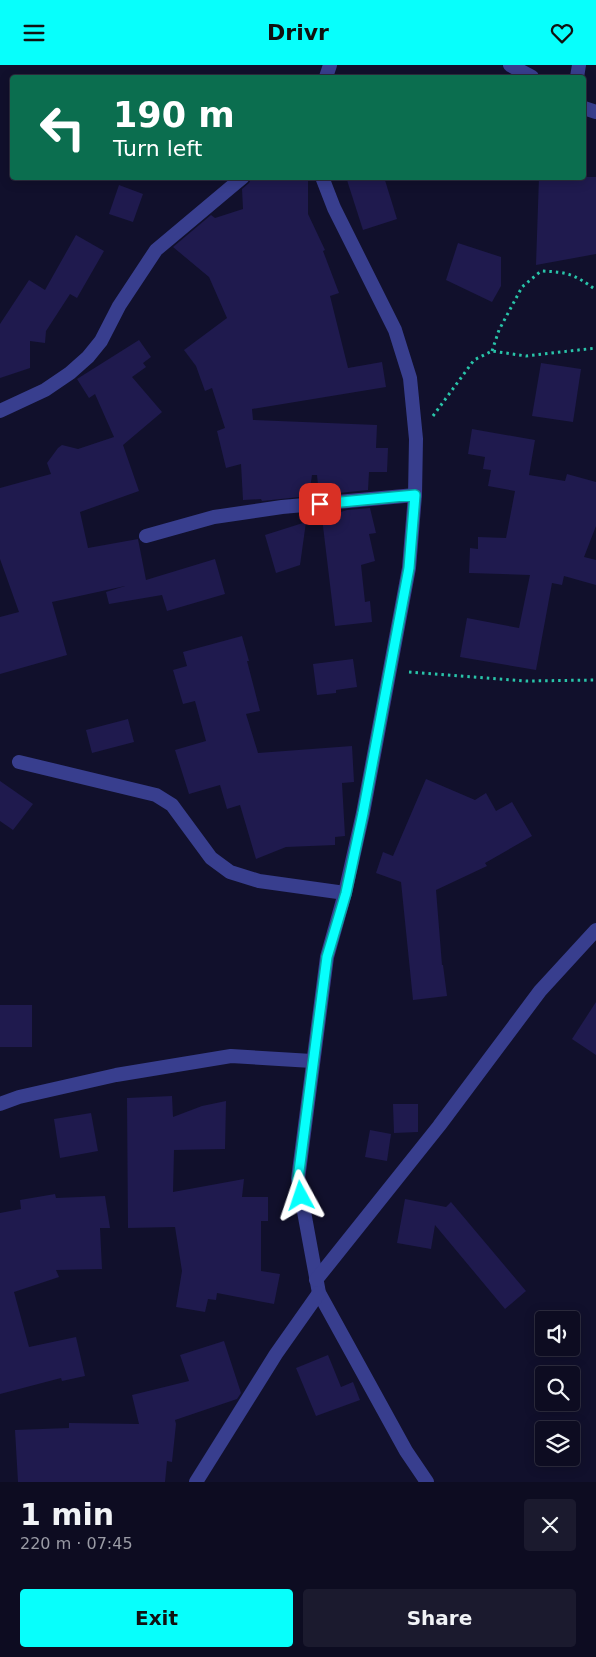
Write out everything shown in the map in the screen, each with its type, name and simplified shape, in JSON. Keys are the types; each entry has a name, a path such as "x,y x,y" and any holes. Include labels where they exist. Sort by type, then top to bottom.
{"street":[{"path":"510,65 528,75"},
{"path":"0,411 45,390 70,373 88,357 102,341 119,306 156,250 239,180"},
{"path":"323,180 334,208 395,329 410,378 416,439 415,495 409,568 363,813 346,893 327,957 298,1179 318,1287 406,1451 427,1482"},
{"path":"146,536 214,517 282,507 415,495"},
{"path":"19,762 156,795 172,805 211,858 230,872 259,881 346,893"},
{"path":"196,1482 318,1287 540,991 596,930"},
{"path":"0,1104 19,1097 116,1075 231,1056 312,1061"}],"path":[{"path":"492,351 499,330 522,287 541,271 560,272 578,276 596,290"},
{"path":"416,439 474,360 492,351 526,356 596,348"},
{"path":"389,671 526,681 596,680"}],"building":[{"path":"586,177 596,177 596,254 536,265 539,180 586,180"},
{"path":"250,180 308,181 308,214 325,250 323,251 339,293 330,296 348,368 382,362 386,387 252,409 253,420 377,425 376,448 388,448 387,472 369,472 368,490 319,495 317,475 312,475 309,496 262,501 261,499 243,500 241,464 226,468 217,431 225,428 212,388 205,391 196,366 184,350 227,318 209,277 173,247 211,215 215,218 243,209 242,189"},
{"path":"347,180 385,180 397,219 363,230"},
{"path":"119,185 143,194 133,222 109,214"},
{"path":"76,235 104,251 77,298 70,294 46,331 45,343 30,341 30,368 0,378 0,324 29,280 45,290"},
{"path":"458,243 501,257 501,286 492,302 446,280"},
{"path":"139,340 151,357 143,363 146,367 132,377 162,412 123,445 139,491 80,512 88,548 138,539 146,580 215,559 225,594 167,611 162,595 109,604 106,592 125,586 52,602 67,655 0,674 0,617 19,612 0,559 0,488 51,474 47,463 62,445 78,449 114,437 95,394 89,398 77,379"},
{"path":"541,363 581,369 573,422 532,416"},
{"path":"472,429 535,440 529,475 565,481 567,474 596,482 596,526 584,557 596,560 596,585 564,576 562,585 552,583 536,670 460,657 467,618 519,628 530,575 469,573 470,548 478,549 478,537 506,538 515,491 488,486 491,470 483,469 485,457 468,454"},
{"path":"370,508 376,533 369,534 375,561 361,565 365,602 370,601 372,622 335,626 322,518 347,510"},
{"path":"306,522 300,565 276,573 265,535"},
{"path":"242,636 260,711 246,714 258,753 352,746 354,782 342,783 345,836 335,837 335,845 286,847 256,859 240,805 227,809 220,785 189,794 175,750 206,741 195,701 183,704 173,670 187,666 183,652"},
{"path":"353,659 357,687 336,690 336,693 317,695 313,664"},
{"path":"128,719 134,742 92,753 86,730"},
{"path":"426,779 475,800 486,793 496,811 512,802 532,836 485,863 487,866 436,890 442,965 447,996 413,1000 401,882 376,873 383,852 393,856"},
{"path":"0,781 33,804 13,830 0,821"},
{"path":"596,1002 596,1055 572,1039"},
{"path":"0,1005 32,1005 32,1047 0,1047"},
{"path":"172,1096 173,1117 202,1106 226,1101 225,1149 174,1150 173,1192 244,1179 242,1197 268,1197 268,1221 261,1221 261,1271 280,1274 274,1304 217,1293 216,1300 208,1299 205,1312 176,1307 182,1271 175,1227 128,1228 127,1098"},
{"path":"393,1104 418,1104 418,1132 394,1133"},
{"path":"91,1113 98,1151 60,1158 54,1119"},
{"path":"370,1130 391,1134 387,1161 365,1157"},
{"path":"55,1194 56,1198 105,1196 110,1228 100,1228 102,1269 56,1270 59,1277 14,1292 29,1347 76,1337 85,1376 62,1381 61,1378 0,1394 0,1213 21,1209 20,1200"},
{"path":"405,1199 446,1207 451,1202 526,1291 505,1309 435,1225 431,1249 397,1243"},
{"path":"224,1341 241,1393 237,1399 175,1420 172,1462 167,1461 165,1482 18,1482 15,1430 69,1428 69,1423 139,1424 132,1395 189,1381 180,1355"},
{"path":"328,1355 341,1387 353,1382 360,1400 316,1416 296,1368"}],"route":[{"path":"301,1196 298,1179 327,957 346,893 363,813 409,568 415,495 320,504"}]}
